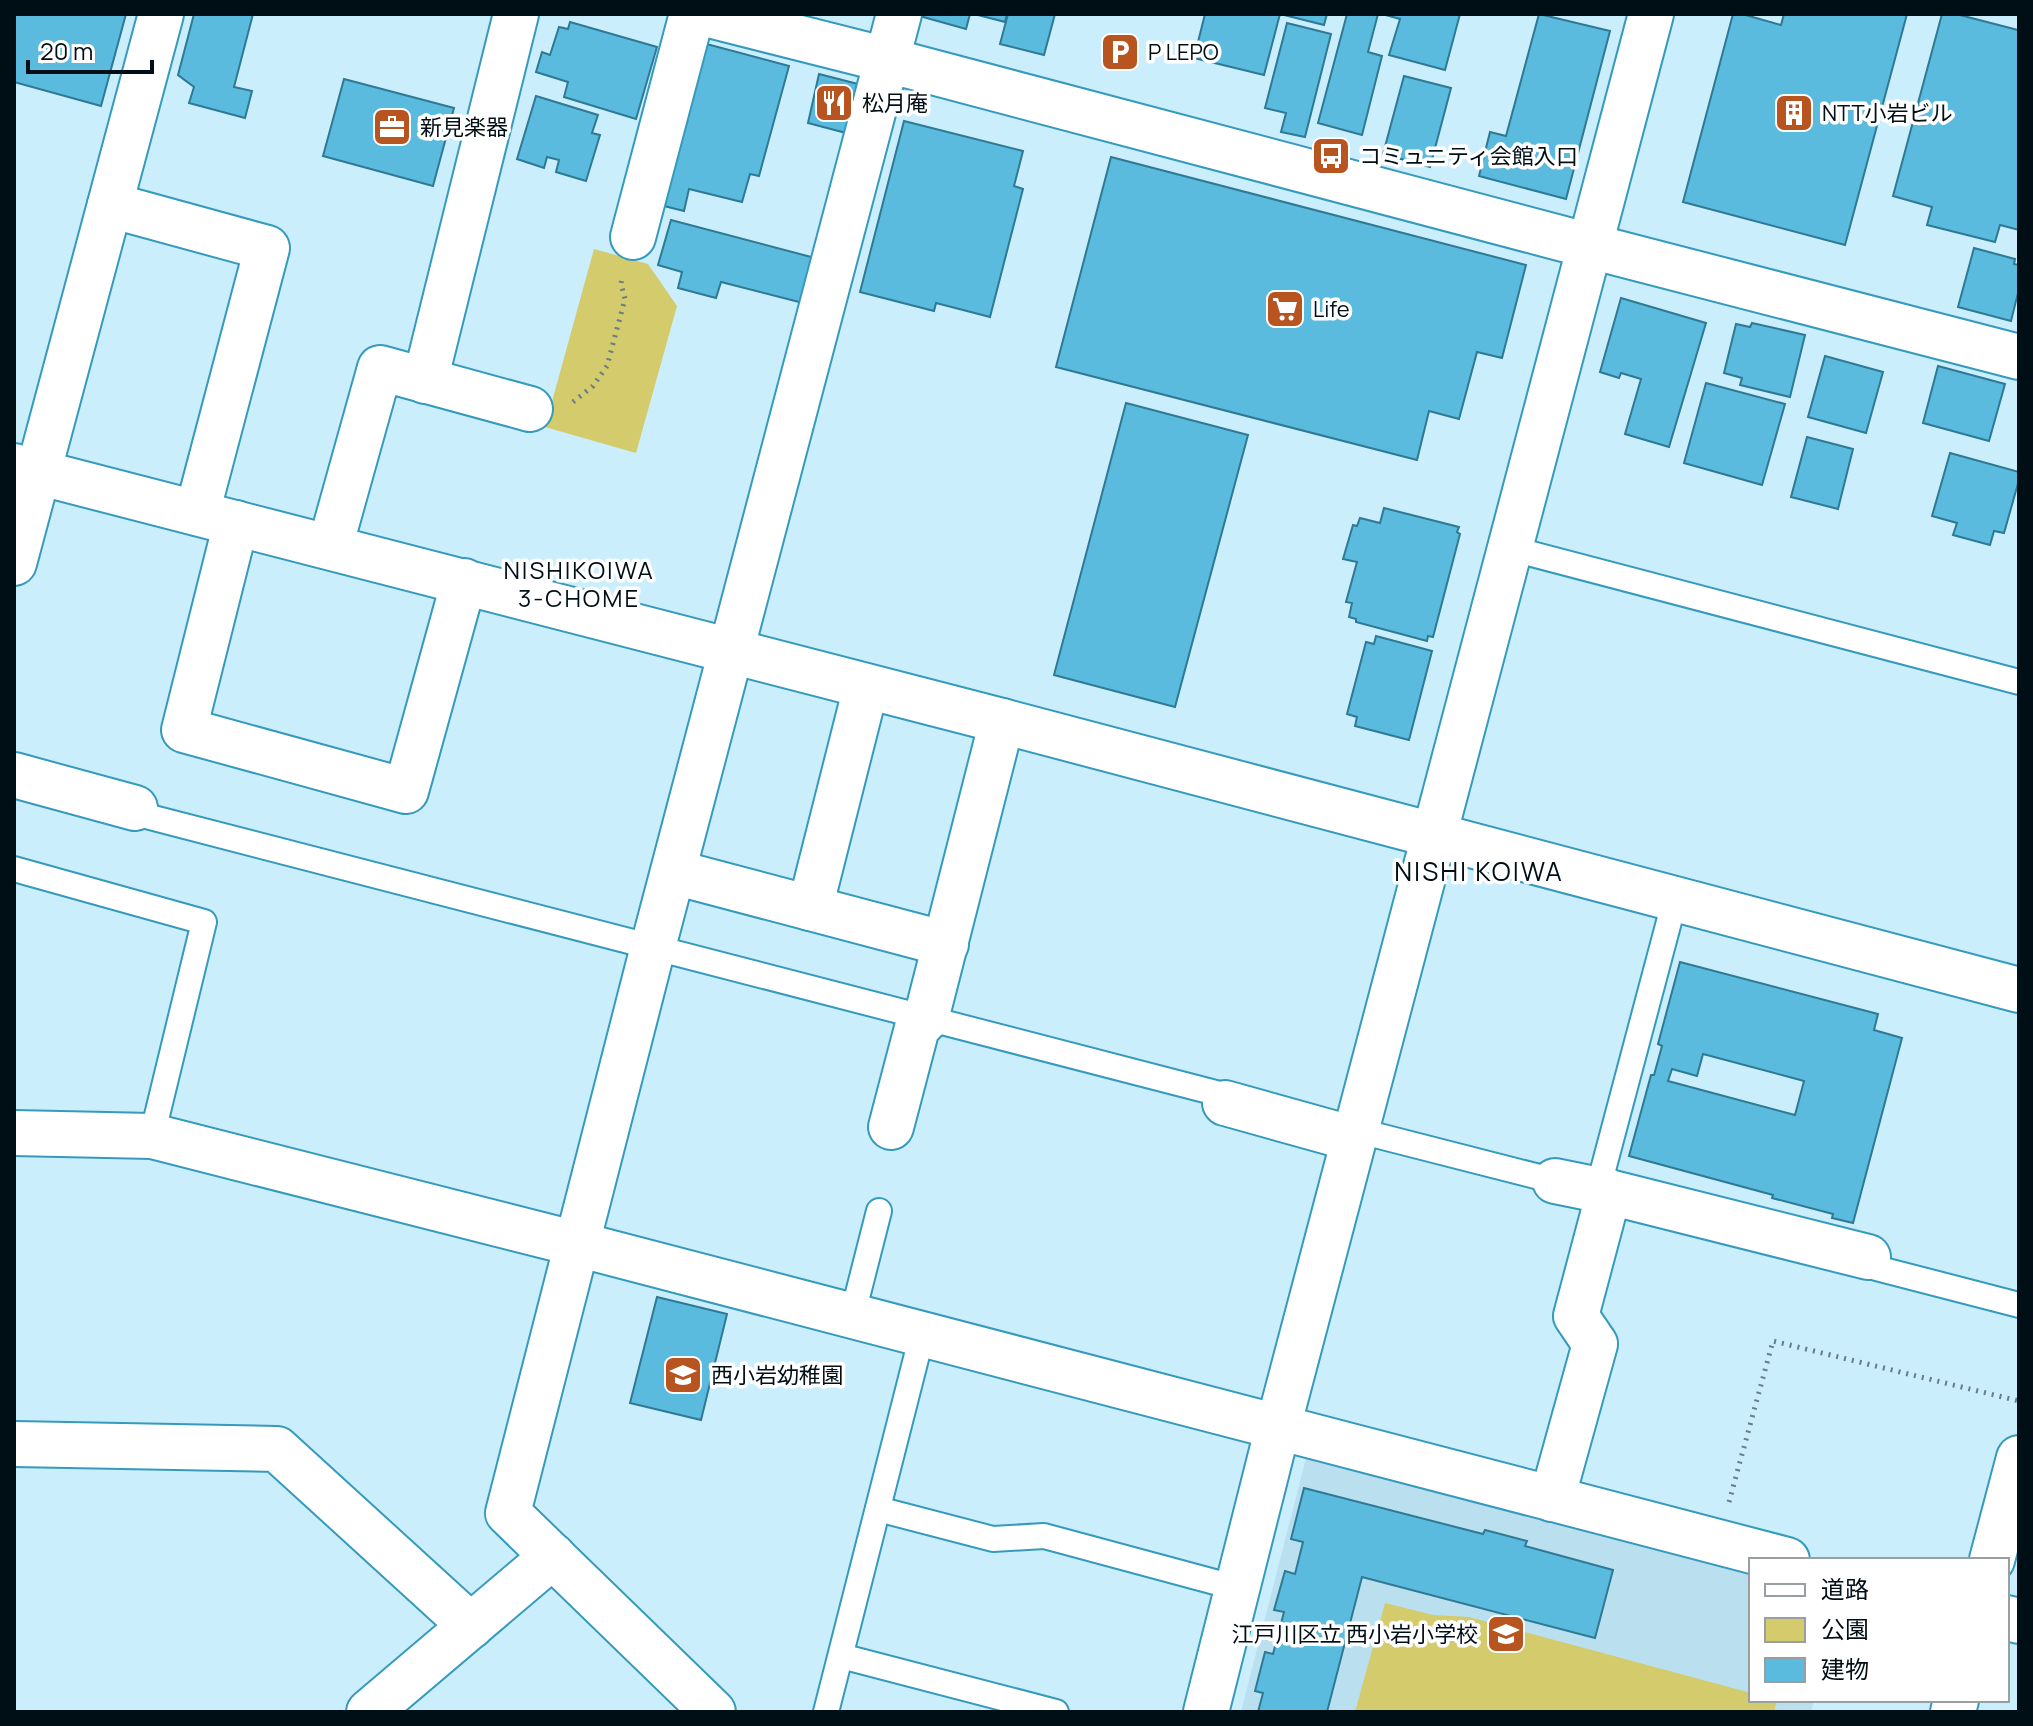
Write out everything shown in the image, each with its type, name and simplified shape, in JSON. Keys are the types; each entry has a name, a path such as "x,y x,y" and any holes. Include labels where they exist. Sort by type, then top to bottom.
{"street":[{"path":"14,563 27,469 110,205 161,14"},
{"path":"425,381 516,14"},
{"path":"633,237 692,14"},
{"path":"705,14 2019,357"},
{"path":"713,1712 508,1513 653,947 899,14"},
{"path":"1206,1712 1278,1427 1367,1137 1435,837 1651,14"},
{"path":"110,205 267,248 216,518 184,730 406,791 464,581"},
{"path":"330,547 380,368 530,409"},
{"path":"27,469 1002,721 2019,990"},
{"path":"810,908 866,687"},
{"path":"891,1127 917,1028 926,1019 1002,721"},
{"path":"14,775 135,808"},
{"path":"674,872 946,944"},
{"path":"1225,1103 1367,1137"},
{"path":"14,1133 152,1136 1779,1558"},
{"path":"1555,1181 1868,1257"},
{"path":"1552,1499 1595,1344 1576,1316 1609,1192"},
{"path":"14,1444 277,1449 471,1626"},
{"path":"1993,1558 2019,1458"},
{"path":"369,1712 553,1556"}],"lane":[{"path":"1509,548 2019,682"},
{"path":"135,808 142,815 1220,1094 1225,1103"},
{"path":"14,869 204,922 152,1136"},
{"path":"1609,1192 1603,1170 1675,899"},
{"path":"1367,1137 1555,1181"},
{"path":"852,1317 879,1211"},
{"path":"1868,1257 1876,1268 2019,1305"},
{"path":"826,1712 922,1335"},
{"path":"878,1509 993,1539 1044,1536 1237,1588"},
{"path":"841,1656 1056,1712"}],"path":[{"path":"530,409 560,409 593,386 607,366 625,299 621,284 633,237"},
{"path":"1718,1542 1773,1341 2019,1401"}],"shaded area":[{"name":"江戸川区立 西小岩小学校","path":"1307,1454 1749,1568 1749,1702 1814,1702 1811,1712 1241,1712"}],"green space":[{"path":"594,249 648,264 677,306 636,453 545,427"},
{"path":"1385,1603 1433,1615 1469,1617 1749,1692 1749,1702 1776,1702 1774,1712 1355,1712"}],"building":[{"path":"14,14 126,14 101,106 14,82"},
{"path":"194,14 253,14 234,87 252,91 245,118 189,103 194,87 178,75"},
{"path":"923,14 970,14 966,29 923,17"},
{"path":"974,14 1007,14 1005,22"},
{"path":"1008,14 1055,14 1044,55 1000,44"},
{"path":"1205,14 1280,14 1264,75 1194,58"},
{"path":"1280,14 1327,14 1324,25"},
{"path":"1347,14 1378,14 1368,52 1382,56 1362,135 1318,123"},
{"path":"1382,14 1460,14 1445,70 1389,55 1400,19"},
{"path":"1539,14 1610,31 1566,199 1479,176 1490,132 1506,136"},
{"name":"NTT小岩ビル","path":"1733,14 1781,25 1784,14 1907,14 1845,245 1683,202"},
{"path":"1942,14 1956,14 2018,30 2019,27 2019,230 2000,225 1995,242 1927,225 1932,207 1893,196"},
{"path":"570,22 657,47 636,119 564,97 568,82 536,72 542,52 550,55 559,27 568,29"},
{"path":"1287,23 1331,34 1305,137 1281,132 1286,113 1265,108"},
{"path":"699,42 789,66 759,176 750,174 742,202 689,189 684,211 656,204"},
{"path":"819,74 858,84 846,133 808,123"},
{"path":"1404,76 1451,88 1430,167 1383,154"},
{"path":"344,79 454,108 433,186 323,156"},
{"path":"536,96 598,115 592,133 600,135 586,181 556,172 559,160 547,157 544,168 517,159"},
{"path":"904,121 1023,151 1014,186 1023,189 990,317 936,303 934,311 860,292"},
{"path":"1111,157 1526,265 1502,358 1477,352 1459,419 1429,411 1417,460 1056,367"},
{"path":"671,220 815,258 803,303 721,282 716,298 678,288 682,272 658,265"},
{"path":"1974,248 2015,259 2014,264 2019,265 2019,289 2011,321 1958,307"},
{"path":"1621,298 1706,323 1669,447 1625,434 1641,379 1621,373 1619,378 1600,372"},
{"path":"1752,323 1805,335 1790,397 1740,385 1742,378 1724,373 1736,324 1750,327"},
{"path":"1825,356 1883,372 1866,433 1808,417"},
{"path":"1938,366 2005,384 1989,441 1923,423"},
{"path":"1706,383 1785,404 1762,485 1684,463"},
{"path":"1126,403 1248,435 1175,707 1054,675"},
{"path":"1807,437 1853,449 1838,509 1791,497"},
{"path":"1950,453 2019,472 2004,533 1994,531 1990,545 1953,535 1957,523 1932,516"},
{"path":"1384,508 1459,527 1457,532 1460,534 1433,637 1428,636 1427,641 1356,622 1356,619 1349,617 1352,603 1346,602 1357,562 1343,559 1353,525 1357,526 1360,518 1380,523"},
{"path":"1376,636 1432,651 1409,740 1355,726 1357,717 1347,714 1366,642 1374,644"},
{"path":"1680,962 1878,1014 1874,1030 1902,1038 1853,1223 1832,1218 1833,1214 1772,1198 1773,1195 1629,1156 1662,1046 1658,1044","holes":["1703,1054 1804,1081 1795,1115 1668,1081 1672,1069 1697,1076"]},
{"path":"657,1297 727,1314 701,1420 630,1403"},
{"path":"1304,1488 1483,1534 1485,1530 1527,1541 1525,1546 1613,1570 1595,1638 1362,1577 1327,1712 1258,1712 1263,1693 1255,1691 1265,1652 1273,1654 1284,1612 1274,1610 1285,1571 1295,1574 1303,1542 1291,1539"}],"place":[{"name":"P LEPO","path":"1120,52"},
{"name":"松月庵","path":"834,103"},
{"name":"NTT小岩ビル","path":"1794,113"},
{"name":"新見楽器","path":"392,127"},
{"name":"コミュニティ会館入口","path":"1331,156"},
{"name":"Life","path":"1285,309"},
{"name":"西小岩幼稚園","path":"683,1375"},
{"name":"江戸川区立 西小岩小学校","path":"1506,1634"}],"district":[{"name":"NISHIKOIWA 3-CHOME","path":"579,585"},
{"name":"NISHI KOIWA","path":"1479,872"}]}
